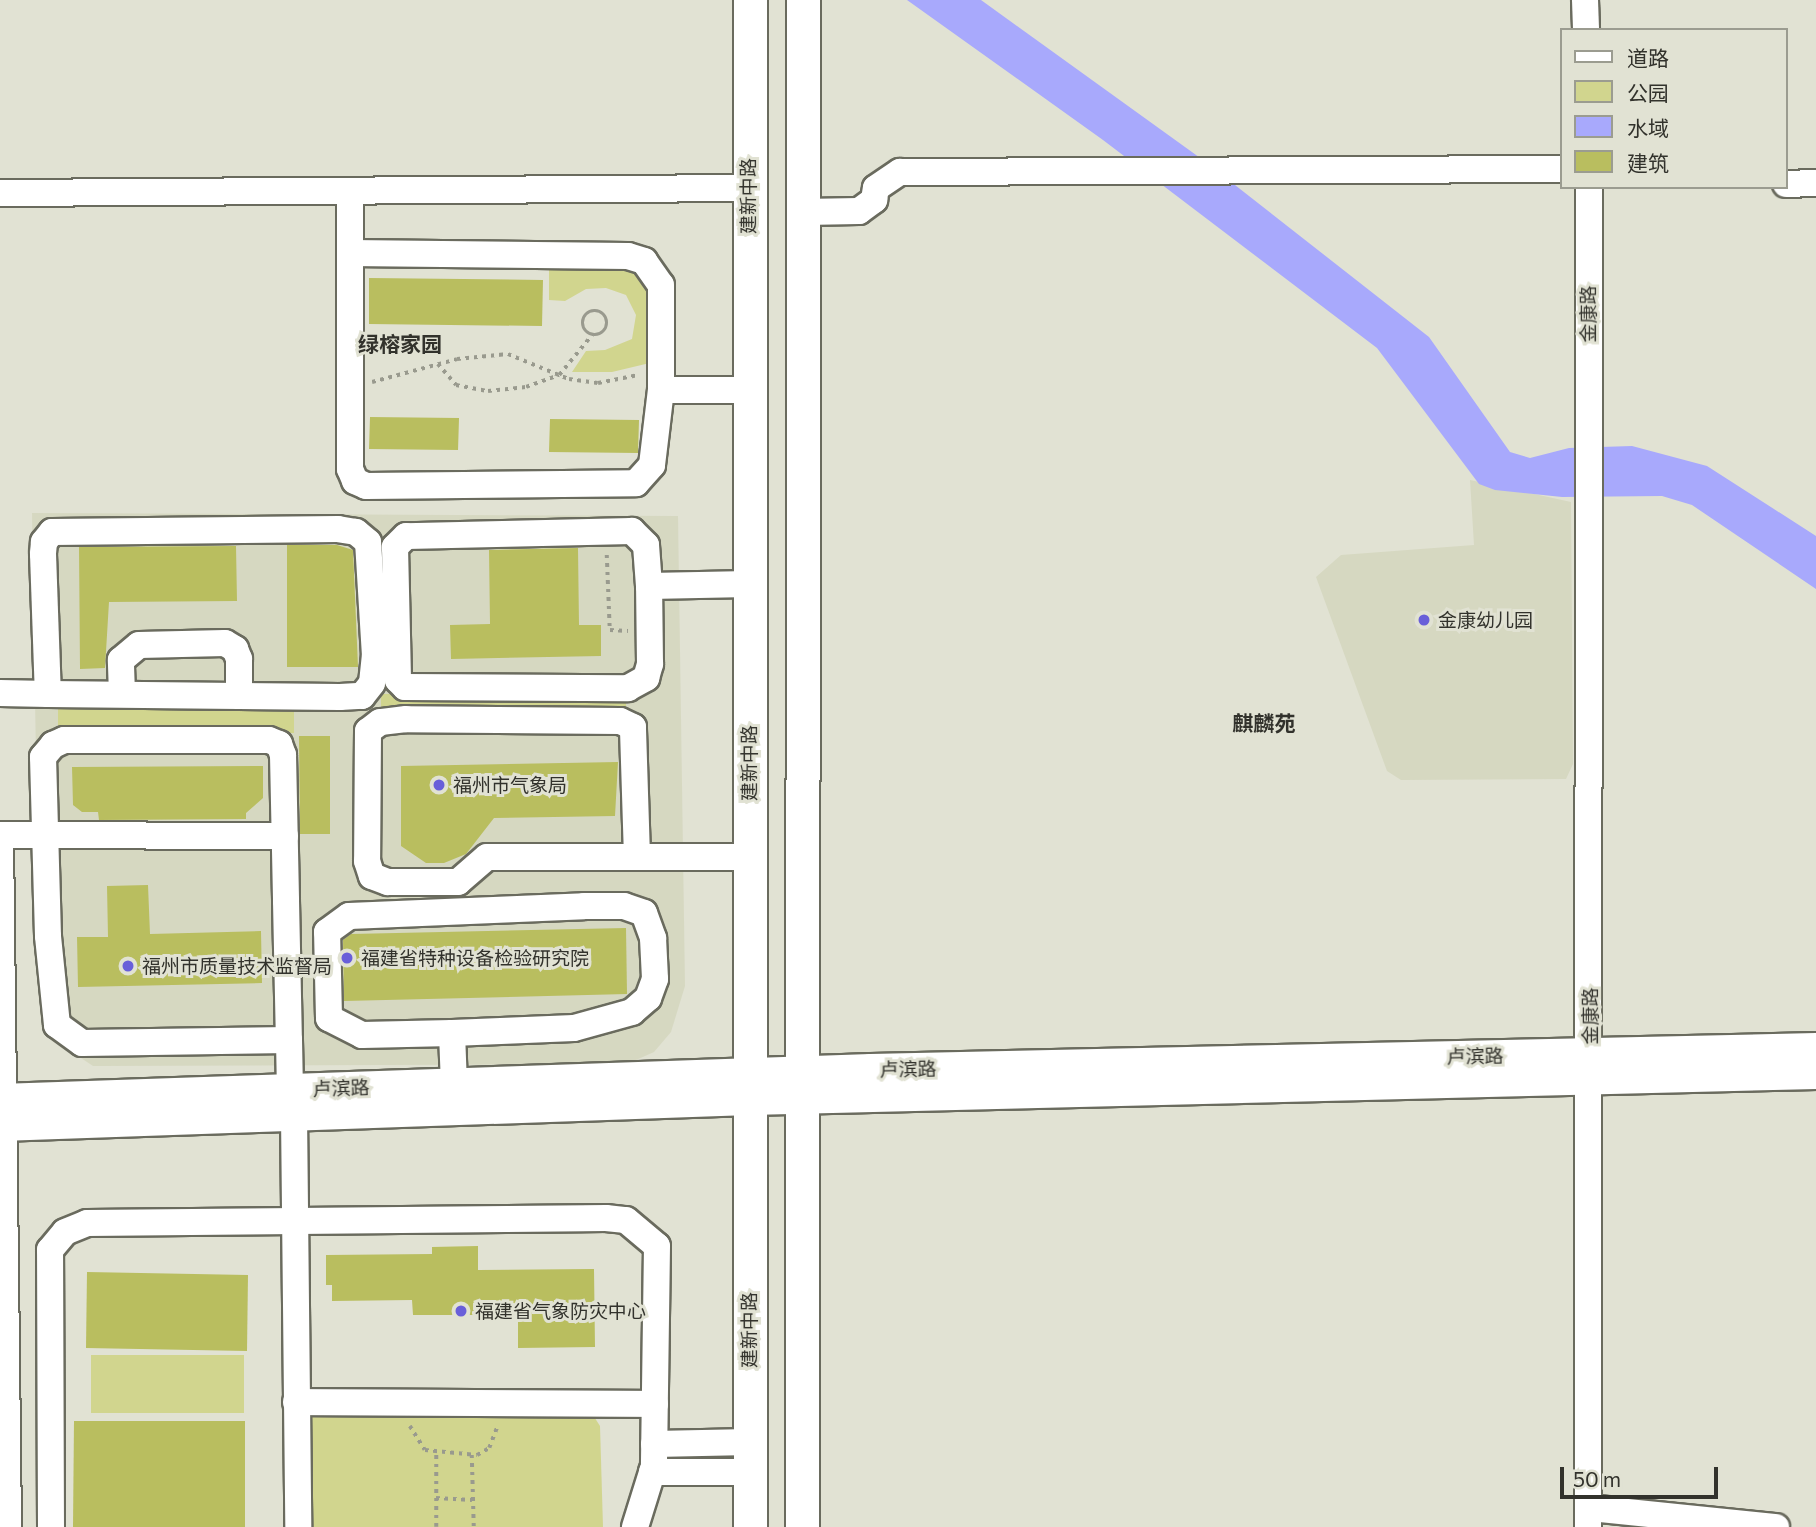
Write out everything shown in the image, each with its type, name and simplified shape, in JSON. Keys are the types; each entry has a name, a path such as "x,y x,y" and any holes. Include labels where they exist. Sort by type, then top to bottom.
{"main road":[{"name":"建新中路","path":"750,0 747,188 750,390 750,1527"},
{"path":"802,1527 803,0"},
{"name":"卢滨路","path":"3,1112 292,1102 454,1084 749,1086 1591,1066 1816,1049"},
{"path":"1591,1066 1816,1072"},
{"path":"292,1102 749,1086"}],"street":[{"path":"1585,0 1586,28"},
{"path":"804,212 859,211 874,200 876,188 900,172 1096,174 1560,169"},
{"path":"1788,184 1816,183"},
{"path":"0,193 747,188"},
{"name":"金康路","path":"1589,189 1589,1517"},
{"path":"350,191 350,253 350,469 355,481 366,486 636,484 652,465 662,380 661,285 644,261 628,256 350,253"},
{"path":"662,380 750,390"},
{"path":"632,531 643,538 649,586 646,678 628,688 405,687 398,680 395,547 400,538 606,532 632,531"},
{"path":"0,693 48,694 122,694 239,696 362,696 372,683 369,542 356,532 52,533 44,542 43,554 48,694"},
{"path":"649,586 749,584"},
{"path":"122,694 121,660 139,645 225,643 235,649 239,659 239,696"},
{"path":"637,857 633,727 620,721 406,719 380,722 369,731 367,860 372,876 388,882 458,882 487,857 637,857 749,857"},
{"path":"289,1041 82,1043 66,1036 57,1025 43,757 53,745 64,740 269,740 279,744 283,755 292,1102 298,1527"},
{"path":"8,1527 0,835 285,836"},
{"path":"584,906 624,906 644,913 653,938 655,979 648,998 632,1013 574,1028 452,1033 362,1035 329,1018 327,932 349,916 584,906"},
{"path":"452,1033 454,1084"},
{"path":"51,1527 50,1250 65,1232 87,1223 292,1218 626,1220 657,1246 653,1472 635,1527"},
{"path":"296,1402 655,1404"},
{"path":"654,1444 750,1457"},
{"path":"653,1472 750,1457"},
{"path":"1589,1517 1776,1527"}],"path":[{"path":"438,364 456,385 488,391 526,387 559,374 592,335 606,328 605,316 598,312 590,312 583,321 585,331 592,335"},
{"path":"350,390 438,364 508,354 559,374 598,383 662,380"},
{"path":"606,532 610,631 649,632"},
{"path":"410,1402 410,1428 425,1450 436,1454 472,1455 489,1448 499,1420 499,1403"},
{"path":"436,1454 436,1527"},
{"path":"472,1455 474,1527"},
{"path":"436,1499 473,1500"}],"shaded area":[{"path":"1470,480 1571,502 1573,764 1566,779 1401,780 1387,771 1316,577 1341,555 1474,545"},
{"path":"32,513 678,516 685,986 671,1032 654,1052 627,1064 93,1066 60,1044 40,1005"}],"green space":[{"path":"549,260 632,263 654,287 654,362 612,372 572,372 586,351 605,350 632,339 636,315 626,295 606,288 586,289 565,301 549,300"},
{"path":"381,694 626,695 626,713 381,713"},
{"path":"58,706 294,708 294,733 58,732"},
{"path":"91,1355 244,1355 244,1413 91,1413"},
{"path":"309,1414 593,1415 600,1426 603,1527 303,1527"}],"water":[{"path":"907,0 981,0 1203,160 1429,337 1510,452 1530,458 1569,448 1632,446 1707,466 1816,536 1816,589 1692,505 1662,496 1562,497 1495,490 1479,484 1377,348 1103,140"}],"building":[{"path":"369,278 543,280 542,326 369,324"},
{"path":"370,417 459,418 458,450 369,449"},
{"path":"550,419 639,420 638,453 549,452"},
{"path":"287,545 337,545 353,550 358,667 287,667"},
{"path":"236,546 237,601 109,602 105,668 80,669 79,547"},
{"path":"578,548 579,625 601,625 601,656 451,659 450,625 490,624 489,550"},
{"path":"299,736 330,736 330,834 300,834"},
{"path":"618,762 615,816 494,818 466,854 444,863 426,863 401,846 401,766"},
{"path":"263,766 263,798 246,813 246,819 99,820 98,812 82,812 73,805 72,767"},
{"path":"148,885 150,934 261,931 262,983 78,987 77,937 108,937 107,886"},
{"path":"626,928 627,994 344,1001 343,940 351,934"},
{"path":"478,1246 478,1270 594,1269 595,1347 518,1348 518,1315 413,1315 412,1300 332,1301 332,1285 326,1285 326,1255 432,1254 432,1247"},
{"path":"87,1272 248,1275 247,1351 86,1348"},
{"path":"74,1421 245,1421 245,1527 73,1527"}],"place":[{"name":"金康幼儿园","path":"1424,620"},
{"name":"福州市气象局","path":"439,785"},
{"name":"福建省特种设备检验研究院","path":"347,958"},
{"name":"福州市质量技术监督局","path":"128,966"},
{"name":"福建省气象防灾中心","path":"461,1311"}],"district":[{"name":"绿榕家园","path":"400,344"},
{"name":"麒麟苑","path":"1264,723"}]}
